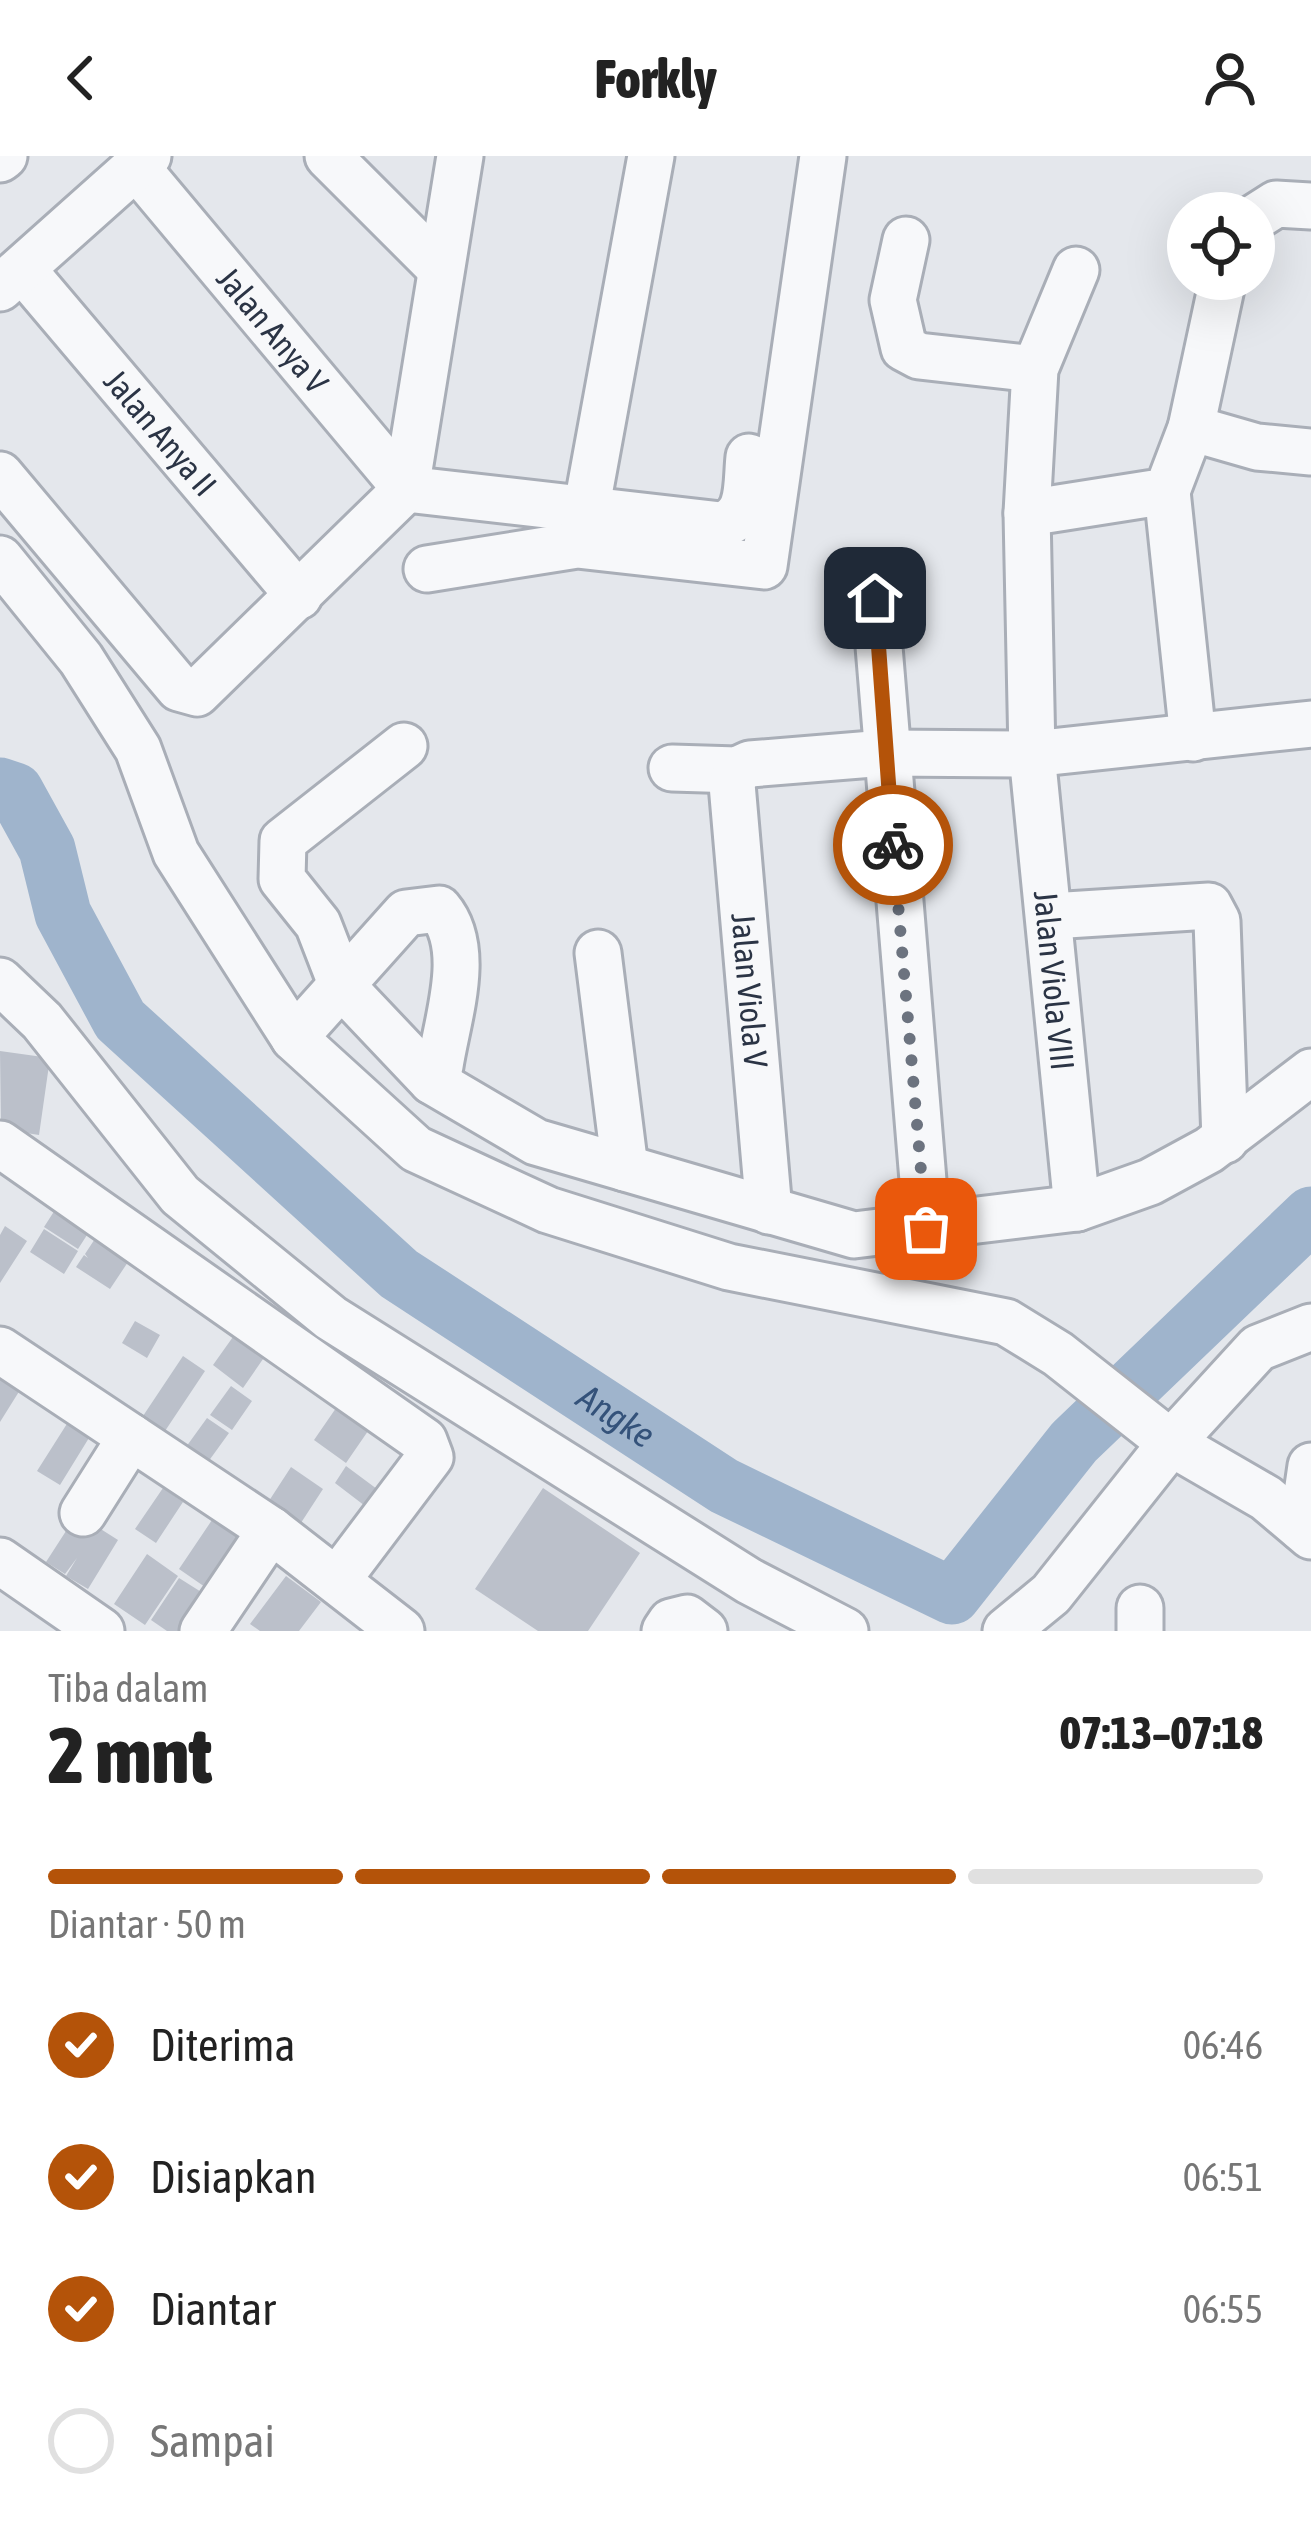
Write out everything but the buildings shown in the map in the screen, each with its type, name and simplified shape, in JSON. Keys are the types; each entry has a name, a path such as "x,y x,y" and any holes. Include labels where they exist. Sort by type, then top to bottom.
{"street":[{"path":"328,156 441,269"},
{"path":"0,476 179,688 196,693 406,489 460,156"},
{"path":"586,511 651,156"},
{"path":"406,489 721,525 739,517 790,156"},
{"path":"427,569 577,545 764,566 817,172 823,156"},
{"path":"11,279 143,162"},
{"name":"Jalan Anya V","path":"143,162 406,489"},
{"path":"1275,205 1311,206"},
{"path":"906,240 893,300 904,349 919,356 1035,369"},
{"name":"Jalan Viola VIII","path":"1076,270 1035,369 1027,513 1032,754 1077,1208"},
{"name":"Jalan Anya II","path":"11,279 298,596"},
{"path":"1193,738 1166,491 1191,428 1218,300"},
{"path":"1191,428 1258,447 1311,452"},
{"path":"1027,513 1166,491"},
{"path":"0,559 81,659 138,749 176,853 294,1038 416,1149 548,1210 729,1268 1006,1322 1058,1354 1164,1438 1266,1498 1307,1532"},
{"path":"875,598 926,1229"},
{"path":"672,768 737,770 750,764 885,753 1032,754 1311,724"},
{"path":"404,746 283,841 282,879 317,924 342,986 432,1081 536,1142 854,1235 926,1229 1077,1208 1150,1182 1225,1140 1311,1072"},
{"name":"Jalan Viola V","path":"737,770 732,784 769,1211"},
{"path":"1051,916 1209,906 1217,921 1225,1140"},
{"path":"294,1038 406,914 439,909 452,924 457,948 440,1066 432,1081"},
{"path":"598,953 625,1168"},
{"path":"0,981 42,1021 180,1195 331,1318 749,1581 845,1631"},
{"path":"0,1144 424,1442 430,1457 338,1579"},
{"path":"1006,1631 1051,1594 1164,1438 1258,1348 1311,1327"},
{"path":"0,1350 271,1530 401,1631"},
{"path":"83,1514 131,1437"},
{"path":"1307,1532 1311,1466"},
{"path":"202,1631 271,1530"},
{"path":"0,1561 100,1631"},
{"path":"665,1631 671,1622 687,1618 704,1631"}],"waterway":[{"name":"Angke","path":"0,786 15,791 47,849 63,914 120,1020 399,1274 724,1486 952,1596 1074,1442 1311,1215"}],"way so far":[{"path":"893,845 926,1229"}],"route":[{"path":"875,598 893,845"}]}
